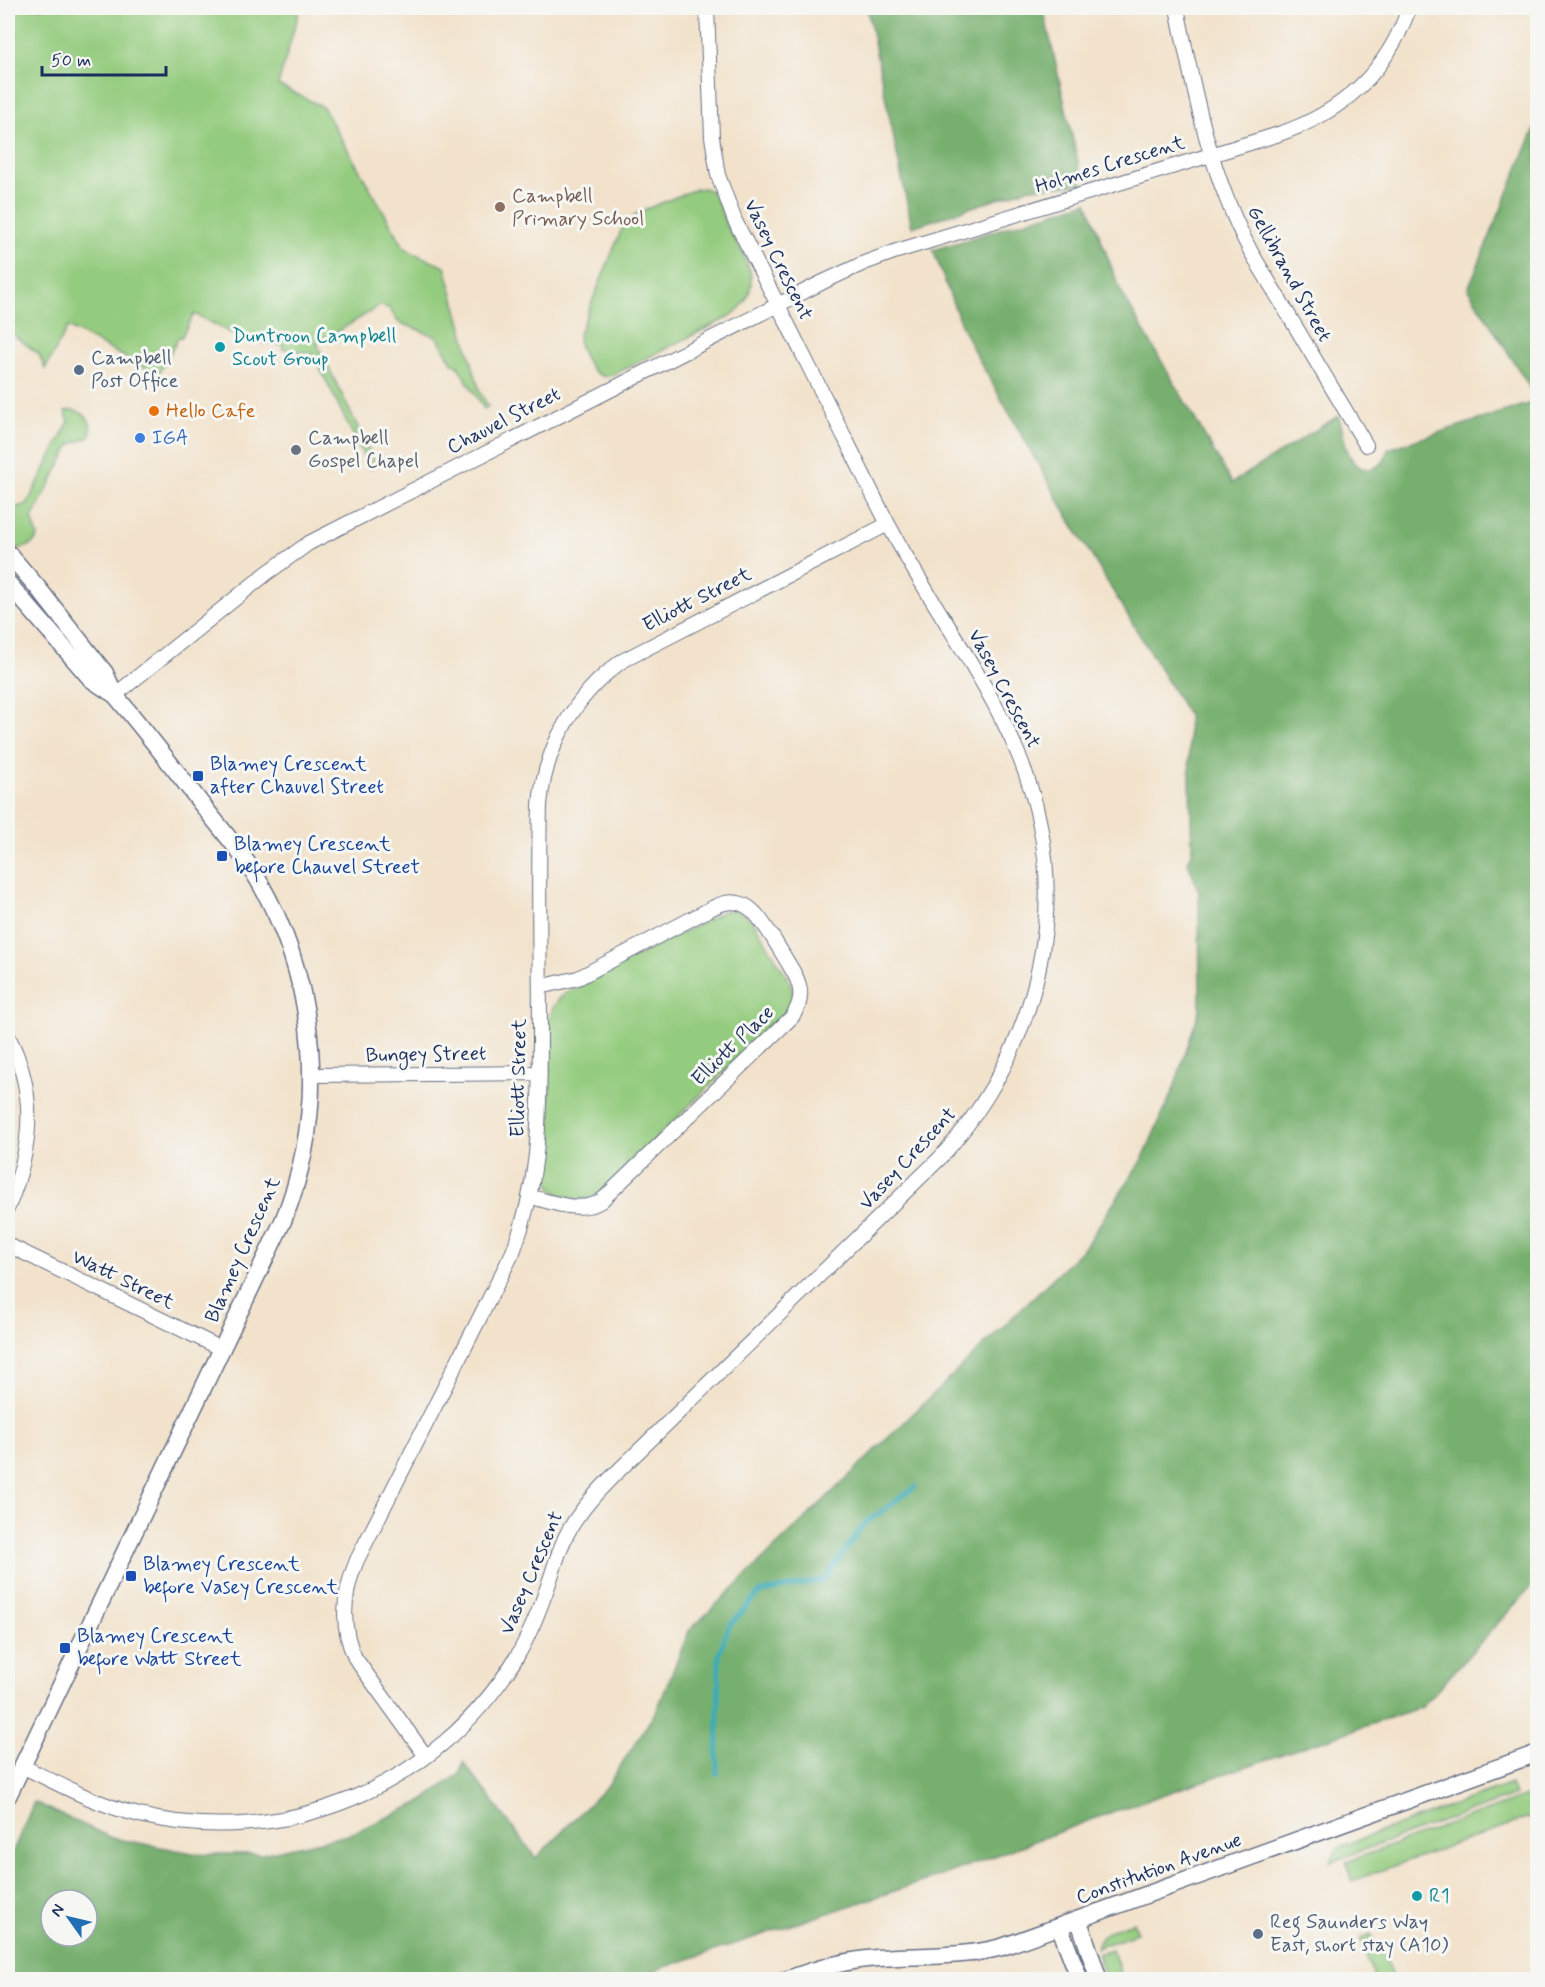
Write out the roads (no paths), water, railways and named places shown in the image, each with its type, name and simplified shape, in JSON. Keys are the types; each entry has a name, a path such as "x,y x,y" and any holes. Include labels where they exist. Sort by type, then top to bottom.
{"street":[{"name":"Vasey Crescent","path":"22,1766 122,1811 171,1821 228,1824 282,1819 338,1804 392,1779 425,1755 468,1720 507,1672 536,1618 567,1534 583,1508 610,1479 940,1158 975,1116 993,1089 1022,1029 1040,962 1046,908 1044,859 1032,796 1018,754 1003,721 888,524 735,221 718,175 712,137 707,8"},
{"name":"Gellibrand Street","path":"1177,8 1196,99 1211,155 1234,218 1251,252 1366,445"},
{"name":"Holmes Crescent","path":"777,305 852,268 897,251 1298,127 1342,103 1367,80 1400,31 1409,8"},
{"name":"Chauvel Street","path":"115,695 267,573 309,543 777,305"},
{"name":"Elliott Street","path":"425,1755 355,1658 345,1625 346,1594 357,1560 513,1252 531,1197 539,1138 540,813 542,785 547,764 557,739 581,699 610,670 643,649 888,524"},
{"name":"Blamey Crescent","path":"8,1796 290,1203 306,1142 312,1075 309,1028 300,983 291,949 269,900 240,853 115,695 105,673 51,604 10,561"},
{"name":"Blamey Crescent","path":"8,584 91,679 115,695"},
{"path":"37,617 51,604"},
{"name":"Elliott Place","path":"531,1197 576,1207 591,1206 601,1201 792,1017 801,996 795,975 758,916 746,906 731,902 714,907 578,978 540,987"},
{"path":"8,1036 22,1072 28,1124 24,1162 8,1207"},
{"name":"Bungey Street","path":"312,1075 540,1073"},
{"name":"Watt Street","path":"8,1245 222,1349"},
{"name":"Constitution Avenue","path":"786,1980 825,1967 864,1959 982,1952 1013,1944 1538,1753"},
{"path":"1079,1921 1099,1980"},
{"path":"1060,1928 1080,1980"}],"waterway":[{"path":"717,1774 719,1653 729,1626 759,1593 824,1580 864,1524 915,1487"}],"place":[{"name":"Campbell Primary School","path":"500,207"},
{"name":"Duntroon Campbell Scout Group","path":"220,347"},
{"name":"Campbell Post Office","path":"79,370"},
{"name":"Hello Cafe","path":"154,411"},
{"name":"IGA","path":"140,438"},
{"name":"Campbell Gospel Chapel","path":"296,450"},
{"name":"Blamey Crescent after Chauvel Street","path":"198,776"},
{"name":"Blamey Crescent before Chauvel Street","path":"222,856"},
{"name":"Blamey Crescent before Vasey Crescent","path":"131,1576"},
{"name":"Blamey Crescent before Watt Street","path":"65,1648"},
{"name":"R1","path":"1417,1896"},
{"name":"Reg Saunders Way East, short stay (A10)","path":"1258,1934"}]}
